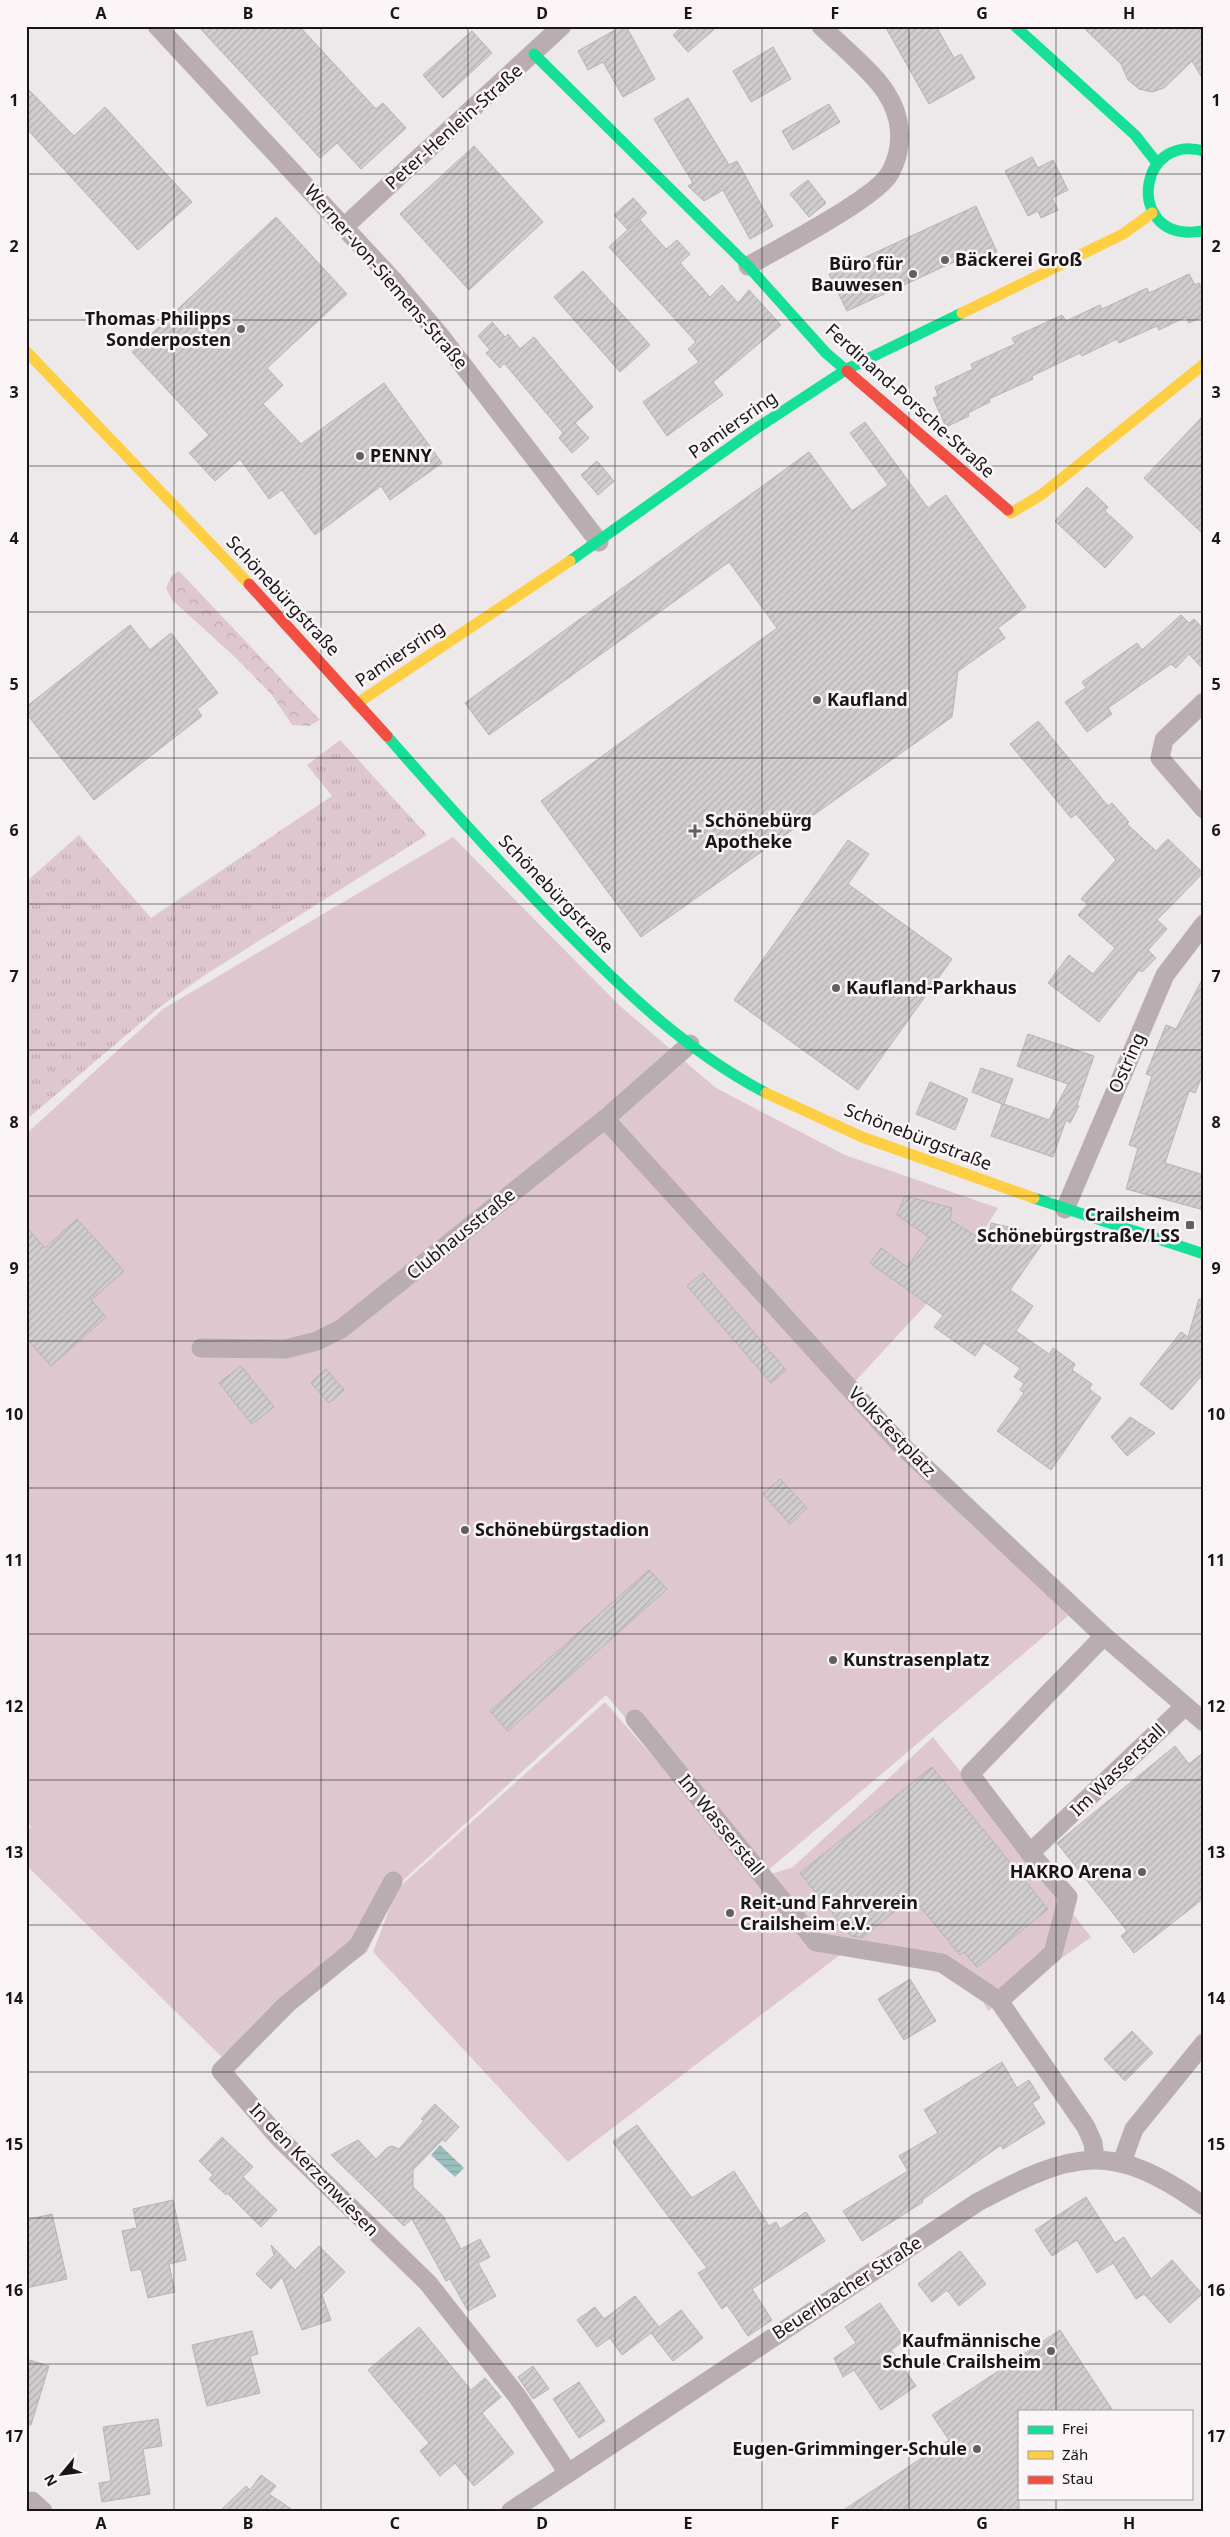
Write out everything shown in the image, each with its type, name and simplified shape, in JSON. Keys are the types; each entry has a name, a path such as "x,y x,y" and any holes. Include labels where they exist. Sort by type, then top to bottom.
{"street":[{"name":"Werner-von-Siemens-Straße","path":"157,26 346,226 442,338 599,542"},
{"name":"Peter-Henlein-Straße","path":"346,226 534,54 562,26"},
{"path":"748,266 871,194 890,174 899,150 901,133 898,116 884,88 821,26"},
{"path":"1015,26 1134,135 1157,163"},
{"name":"Ferdinand-Porsche-Straße","path":"534,54 748,266 826,353 847,369 962,472 1011,513 1041,495 1204,364"},
{"path":"1204,151 1185,148 1169,153 1157,163 1148,178 1146,196 1152,213 1162,225 1176,232 1192,234 1204,231"},
{"name":"Pamiersring","path":"356,704 599,542 754,430 847,369 1123,234 1152,213"},
{"name":"Schönebürgstraße","path":"26,352 134,462 309,650 462,822 567,933 629,992 690,1044 765,1092 876,1144 1065,1210 1204,1254"},
{"path":"1204,702 1164,740 1160,758 1204,809"},
{"name":"Ostring","path":"1065,1210 1165,975 1204,924"},
{"name":"Clubhausstraße","path":"200,1348 286,1349 317,1341 341,1329 605,1119 690,1044"},
{"name":"Volksfestplatz","path":"605,1119 901,1445 1104,1636 1184,1707 1204,1722"},
{"path":"998,2001 1053,1953 1068,1897 1030,1853 970,1774 1104,1636"},
{"name":"Im Wasserstall","path":"1030,1853 1184,1707"},
{"name":"Im Wasserstall","path":"635,1719 816,1942 942,1963 998,2001 1086,2127 1093,2143 1095,2159"},
{"name":"In den Kerzenwiesen","path":"394,1881 358,1946 287,2004 221,2071 280,2139 428,2283 517,2396 568,2473"},
{"path":"1122,2162 1134,2129 1204,2043"},
{"name":"Beuerlbacher Straße","path":"511,2511 978,2202 1046,2168 1095,2159 1122,2162 1156,2175 1204,2206"}],"green space":[{"path":"179,571 320,720 309,726 292,725 272,695 235,657 172,600 166,588 172,575"},
{"path":"340,740 427,835 205,975 157,1009 26,1120 26,882 79,835 151,918 332,796 307,765"},
{"name":"Schönebürgstadion","path":"453,837 620,1006 716,1088 845,1155 998,1208 958,1270 849,1388 1068,1616 760,1877 606,1695 399,1884 367,1952 221,2056 26,1865 26,1831 31,1827 26,1819 26,1134 163,1009"},
{"name":"Reit-und Fahrverein Crailsheim e.V.","path":"605,1702 759,1878 793,1867 933,1737 1091,1937 988,2011 975,1984 853,1945 568,2162 373,1952 397,1889"}],"water":[{"path":"440,2145 464,2168 455,2177 431,2155"}],"building":[{"path":"198,26 299,26 376,109 383,103 406,128 361,169 337,143 320,158"},
{"path":"622,26 626,26 655,79 623,97 603,62 588,70 578,51"},
{"path":"683,26 718,26 688,52 673,35"},
{"path":"885,26 936,26 954,58 961,54 975,78 929,104"},
{"path":"1082,26 1204,26 1204,81 1192,61 1164,88 1152,92 1139,89 1128,80 1121,64"},
{"path":"472,31 492,53 443,98 423,75"},
{"path":"773,47 791,79 751,102 733,71"},
{"path":"26,87 74,136 105,107 192,202 138,250 26,128"},
{"path":"688,98 729,165 737,161 773,226 750,239 723,190 704,201 688,186 693,183 654,119"},
{"path":"829,104 840,122 793,150 782,131"},
{"path":"474,146 543,222 469,290 400,214"},
{"path":"1032,157 1038,168 1053,160 1068,190 1052,198 1058,210 1041,218 1038,211 1028,216 1005,171"},
{"path":"808,180 826,203 809,217 790,194"},
{"path":"633,198 647,213 628,230 614,215"},
{"path":"976,206 997,252 971,264 967,256 847,311 829,274"},
{"path":"276,217 347,294 267,368 283,385 263,404 301,444 384,383 442,463 390,500 381,486 315,535 282,490 269,499 240,459 215,481 189,453 209,435 132,352"},
{"path":"639,219 666,249 677,240 690,254 680,263 710,297 722,285 738,303 749,290 781,325 713,382 723,395 667,436 643,402 699,362 688,349 696,342 609,247"},
{"path":"583,271 650,345 620,372 554,297"},
{"path":"1189,274 1195,285 1199,283 1204,293 1204,316 1189,323 1186,317 1159,330 1157,326 1119,343 1117,339 1082,356 1080,353 1032,376 1033,379 989,399 990,402 968,413 969,416 946,427 933,398 938,396 935,387 973,369 971,364 1015,344 1012,338 1062,315 1066,321 1100,305 1102,309 1147,288 1149,293"},
{"path":"492,322 505,337 508,334 520,349 534,337 593,407 575,423 589,438 572,453 559,438 563,433 504,363 500,368 486,353 490,350 478,336"},
{"path":"1204,415 1204,535 1144,478"},
{"name":"Kaufland","path":"865,422 928,508 946,495 1026,607 998,628 1005,638 958,671 952,717 641,937 541,801 777,628 729,562 489,735 465,703 809,452 852,511 888,485 850,433"},
{"path":"597,461 614,481 598,495 581,475"},
{"path":"1087,487 1108,507 1105,511 1133,537 1105,568 1055,521"},
{"path":"1181,615 1189,623 1194,619 1204,630 1204,670 1189,654 1176,668 1171,664 1108,708 1112,714 1087,732 1065,702 1086,688 1082,682 1137,643 1142,650"},
{"path":"130,625 150,650 171,633 218,693 197,709 202,716 94,800 26,713 26,707"},
{"path":"1038,721 1108,806 1112,803 1129,822 1127,824 1156,851 1168,839 1203,873 1157,920 1167,929 1148,950 1156,958 1142,972 1139,970 1099,1022 1048,983 1069,955 1093,974 1115,948 1078,915 1088,904 1081,899 1116,860 1076,814 1071,818 1010,744"},
{"name":"Kaufland-Parkhaus","path":"848,840 869,854 848,884 952,959 858,1090 734,1000"},
{"path":"1204,976 1204,1071 1195,1093 1189,1091 1165,1163 1204,1175 1204,1210 1126,1189 1138,1148 1129,1145 1152,1076 1146,1074 1166,1025 1176,1029"},
{"path":"1028,1034 1094,1056 1077,1105 1079,1106 1070,1123 1066,1120 1053,1157 991,1136 1002,1104 972,1092 981,1068 1013,1079 1004,1104 1049,1120 1068,1084 1017,1066"},
{"path":"930,1082 968,1099 955,1130 916,1114"},
{"path":"905,1196 952,1208 950,1220 987,1243 991,1223 1040,1234 1042,1244 1010,1290 1033,1306 1016,1331 1049,1354 1053,1348 1075,1364 1072,1370 1092,1384 1089,1389 1101,1398 1051,1470 997,1431 1024,1393 1020,1390 1024,1383 1014,1377 1020,1368 984,1343 975,1356 934,1327 943,1315 870,1263 881,1248 907,1267 929,1237 897,1215"},
{"path":"77,1219 124,1271 91,1300 106,1317 51,1366 26,1338 26,1227 45,1248"},
{"path":"703,1273 786,1370 771,1383 687,1286"},
{"path":"1199,1299 1204,1300 1204,1373 1172,1410 1140,1384 1181,1332 1188,1337"},
{"path":"241,1366 274,1407 252,1424 219,1383"},
{"path":"326,1369 344,1390 329,1403 311,1383"},
{"path":"1130,1417 1155,1433 1127,1456 1111,1437"},
{"path":"780,1479 807,1508 790,1524 763,1494"},
{"path":"649,1570 667,1589 508,1731 490,1711"},
{"name":"HAKRO Arena","path":"1175,1746 1189,1764 1204,1752 1204,1898 1134,1953 1121,1936 1127,1931 1057,1843"},
{"path":"932,1767 1048,1909 977,1967 964,1952 960,1955 912,1897 862,1938 851,1936 800,1873"},
{"path":"910,1979 936,2021 904,2040 878,1999"},
{"path":"1132,2031 1153,2053 1125,2081 1104,2059"},
{"path":"1002,2062 1017,2088 1029,2080 1040,2098 1032,2103 1045,2123 1003,2149 1001,2145 922,2200 923,2202 862,2241 843,2211 908,2171 899,2156 938,2133 924,2110"},
{"path":"435,2104 459,2127 445,2142 443,2139 413,2170 413,2187 443,2216 461,2249 480,2239 490,2257 478,2263 496,2296 468,2311 450,2279 446,2281 412,2219 404,2226 331,2155 358,2140 376,2159 387,2148 392,2146 399,2149 424,2121 421,2119"},
{"path":"637,2125 692,2198 734,2171 769,2226 776,2222 780,2229 806,2212 825,2241 752,2289 772,2320 748,2336 727,2305 722,2309 698,2273 707,2268 613,2142"},
{"path":"222,2137 253,2167 243,2177 277,2210 261,2227 227,2193 226,2195 209,2179 213,2175 199,2161"},
{"path":"1086,2197 1115,2243 1124,2237 1151,2279 1172,2260 1202,2294 1170,2323 1144,2294 1136,2299 1113,2263 1097,2273 1077,2240 1052,2256 1035,2230"},
{"path":"173,2200 186,2260 169,2264 175,2292 148,2298 141,2269 131,2271 122,2231 137,2228 133,2209"},
{"path":"52,2214 67,2279 26,2288 26,2220"},
{"path":"271,2245 295,2270 319,2246 345,2272 322,2295 331,2320 302,2330 282,2277 271,2289 256,2274 274,2255"},
{"path":"960,2251 986,2284 959,2306 947,2290 932,2302 918,2284"},
{"path":"635,2296 659,2327 681,2310 703,2338 673,2361 651,2333 622,2355 610,2338 597,2347 577,2320 595,2307 604,2319"},
{"path":"880,2303 905,2340 891,2350 916,2386 881,2410 854,2370 843,2377 834,2358 856,2343 845,2327"},
{"path":"419,2327 471,2390 485,2378 501,2397 482,2413 514,2453 474,2486 455,2463 440,2476 420,2451 429,2443 368,2370"},
{"name":"Eugen-Grimminger-Schule","path":"1060,2330 1112,2410 1018,2410 1019,2511 842,2511 949,2440 932,2415"},
{"path":"252,2331 258,2354 250,2356 260,2393 207,2406 192,2345"},
{"path":"26,2359 49,2366 31,2425 26,2425"},
{"path":"533,2366 549,2389 533,2399 518,2377"},
{"path":"579,2382 605,2421 579,2438 553,2399"},
{"path":"158,2419 162,2446 143,2449 150,2494 102,2502 99,2483 111,2481 103,2427"},
{"path":"261,2475 276,2486 269,2494 294,2511 220,2511 246,2486 250,2490"}],"traffic: fast":[{"path":"1015,26 1135,135 1157,163"},
{"path":"534,54 748,266 826,353 847,371"},
{"path":"1204,151 1183,149 1166,155 1155,167 1149,183 1149,199 1155,215 1167,226 1185,232 1204,231"},
{"path":"570,561 754,430 847,369 962,313"},
{"path":"387,736 513,876 629,993 680,1037 707,1057 766,1093"},
{"path":"1034,1198 1204,1254"}],"traffic: slow":[{"path":"962,313 1123,234 1152,213"},
{"path":"26,351 249,584"},
{"path":"1008,510 1011,513 1041,495 1204,364"},
{"path":"356,704 570,561"},
{"path":"766,1093 862,1137 1034,1198"}],"traffic: jam":[{"path":"847,371 1008,510"},
{"path":"249,584 387,736"}],"place":[{"name":"Bäckerei Groß","path":"945,260"},
{"name":"Büro für Bauwesen","path":"913,274"},
{"name":"Thomas Philipps Sonderposten","path":"241,329"},
{"name":"PENNY","path":"360,456"},
{"name":"Kaufland","path":"817,700"},
{"name":"Schönebürg Apotheke","path":"695,831"},
{"name":"Kaufland-Parkhaus","path":"836,988"},
{"name":"Crailsheim Schönebürgstraße/LSS","path":"1190,1225"},
{"name":"Schönebürgstadion","path":"465,1530"},
{"name":"Kunstrasenplatz","path":"833,1660"},
{"name":"HAKRO Arena","path":"1142,1872"},
{"name":"Reit-und Fahrverein Crailsheim e.V.","path":"730,1913"},
{"name":"Kaufmännische Schule Crailsheim","path":"1051,2351"},
{"name":"Eugen-Grimminger-Schule","path":"977,2449"}]}
